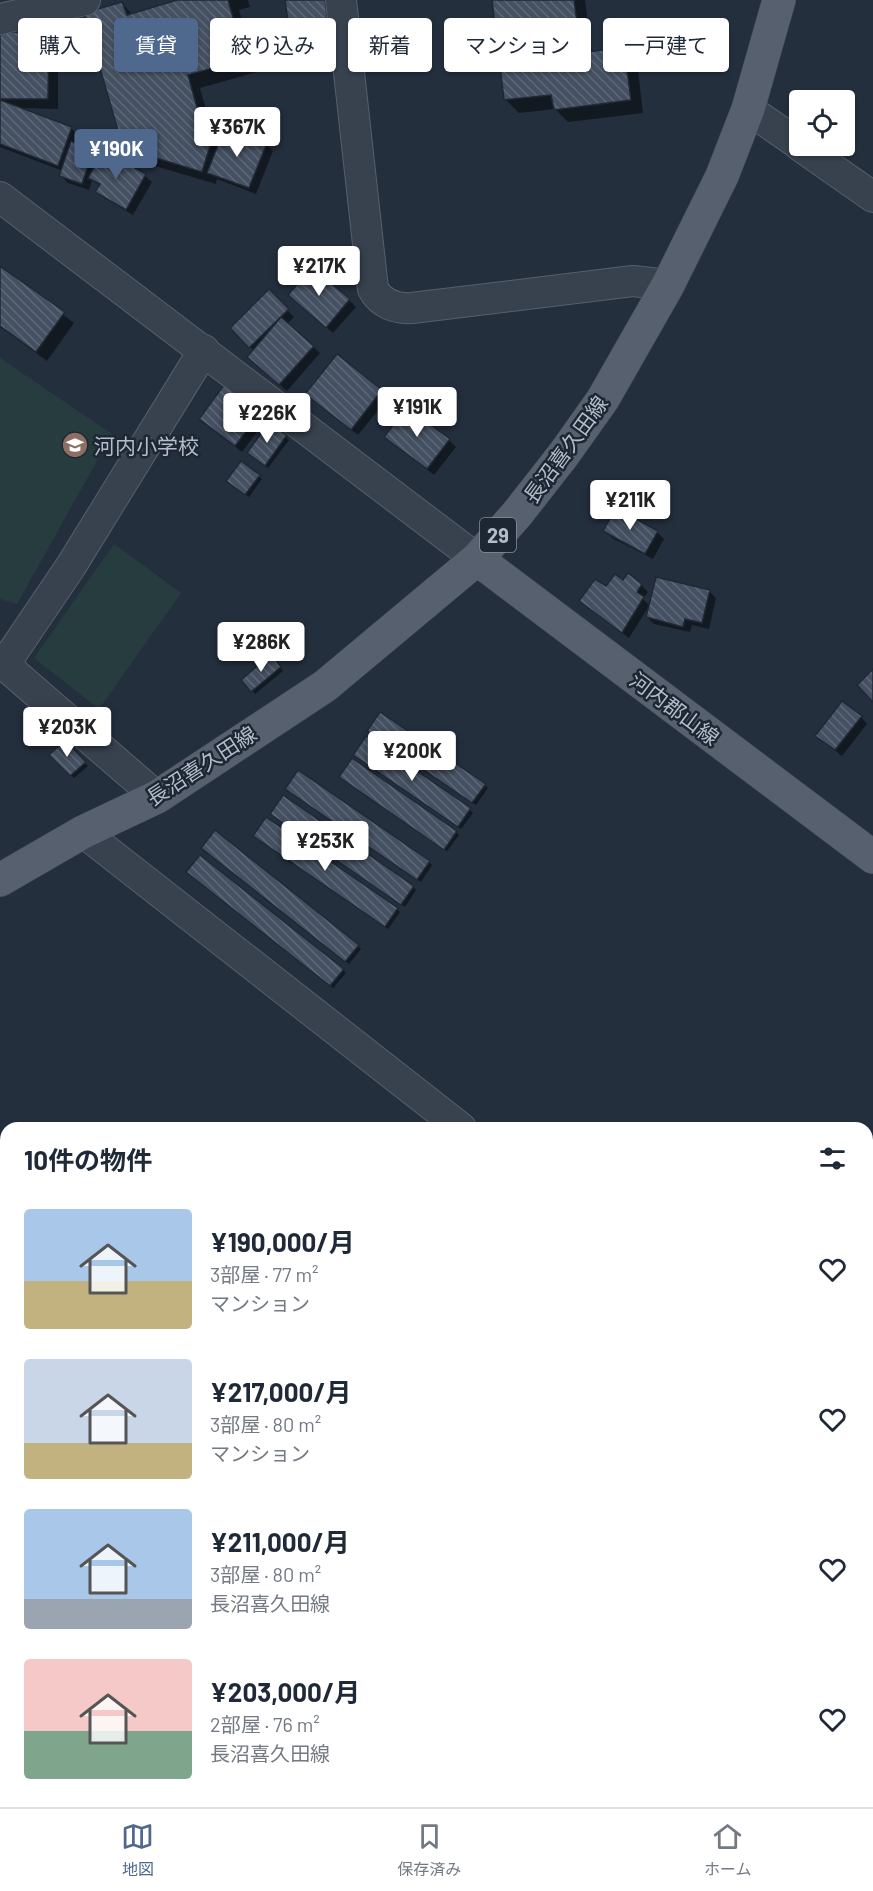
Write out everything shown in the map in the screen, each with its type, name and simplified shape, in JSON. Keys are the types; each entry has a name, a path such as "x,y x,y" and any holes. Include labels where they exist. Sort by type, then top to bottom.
{"main road":[{"name":"長沼喜久田線","path":"0,880 83,832 157,796 325,686 477,558 517,514 584,426 646,327 668,285 722,177 748,108 779,0"},
{"name":"河内郡山線","path":"477,558 873,857"}],"street":[{"path":"0,19 56,3 85,0"},
{"path":"341,0 373,289 380,299 387,304 412,308 633,280 668,285"},
{"path":"748,108 789,137"},
{"path":"815,156 873,197"},
{"path":"0,197 477,558"},
{"path":"157,796 2,663 71,566 204,350"},
{"path":"83,832 453,1122"}],"green space":[{"path":"0,358 112,434 17,604 0,599"},
{"path":"114,544 181,593 99,709 34,658"}],"building":[{"path":"177,0 228,0 233,18 210,18 210,69 188,75 199,115 218,121 202,172 123,148 101,72 102,18 85,18 84,13 122,2 127,15"},
{"path":"285,0 325,0 327,18 288,18"},
{"path":"492,0 574,0 576,18 494,18"},
{"path":"0,32 18,32 18,72 48,72 48,99 0,99"},
{"path":"603,50 603,72 627,72 631,100 554,110 551,95 504,100 501,72 591,72 591,52"},
{"path":"0,100 72,127 58,166 0,144"},
{"path":"225,127 267,143 249,188 207,173"},
{"path":"71,141 94,149 82,184 59,176"},
{"path":"104,150 146,174 126,210 95,192 100,184 88,178"},
{"path":"0,266 65,312 36,352 0,326"},
{"path":"312,267 350,299 326,328 288,295"},
{"path":"269,289 289,309 249,348 230,328"},
{"path":"281,317 314,346 279,385 247,357"},
{"path":"337,354 382,390 351,430 305,394"},
{"path":"224,385 260,413 235,446 199,419"},
{"path":"407,407 450,439 427,469 384,437"},
{"path":"269,422 287,435 265,466 247,453"},
{"path":"241,461 260,475 245,495 226,481"},
{"path":"616,508 658,531 645,554 603,531"},
{"path":"628,573 642,584 637,592 644,597 622,633 579,601 595,579 606,586 615,574 623,580"},
{"path":"656,577 710,590 702,623 685,619 683,627 646,617"},
{"path":"271,654 281,667 251,692 241,680"},
{"path":"873,669 873,702 857,685"},
{"path":"842,701 862,716 835,750 815,736"},
{"path":"380,712 486,784 472,803 367,731"},
{"path":"366,736 471,808 458,827 353,755"},
{"path":"65,740 86,762 70,776 49,755"},
{"path":"352,758 457,831 444,850 339,777"},
{"path":"298,770 430,861 417,880 285,789"},
{"path":"283,795 414,886 401,905 270,814"},
{"path":"266,817 398,908 385,927 253,836"},
{"path":"215,830 359,945 345,962 201,848"},
{"path":"200,855 344,969 330,986 186,872"}],"place":[{"name":"河内小学校","path":"75,445"}]}
